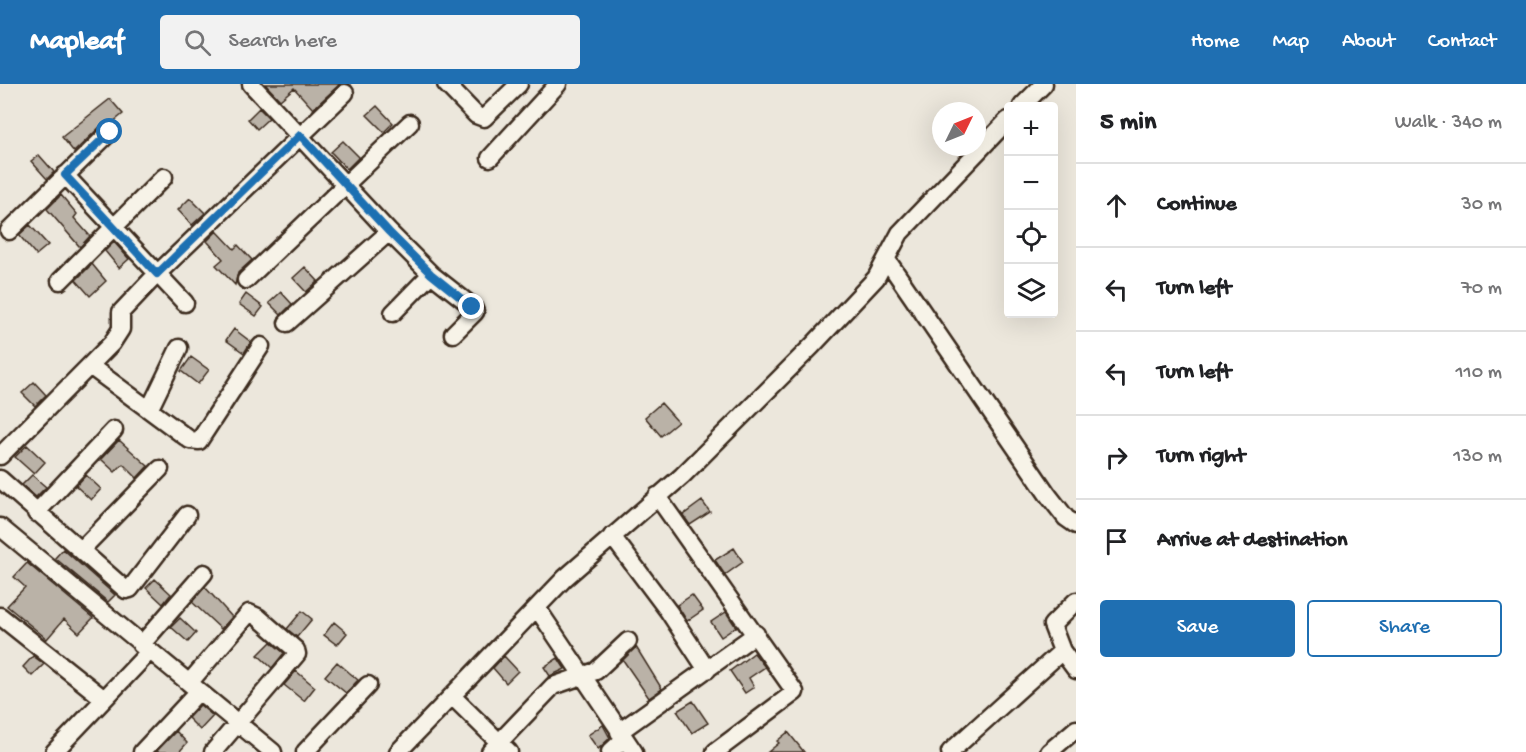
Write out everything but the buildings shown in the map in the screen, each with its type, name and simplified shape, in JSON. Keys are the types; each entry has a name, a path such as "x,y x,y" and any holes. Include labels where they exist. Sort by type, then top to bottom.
{"street":[{"path":"446,84 476,115 484,118 519,84"},
{"path":"490,158 558,84"},
{"path":"1026,102 1044,84"},
{"path":"254,85 389,232 431,274 469,303 475,312 453,334"},
{"path":"0,456 112,343 121,328 121,312 157,274 345,93"},
{"path":"246,280 410,123"},
{"path":"398,752 565,578 682,476 812,346 876,278 900,233 1004,124"},
{"path":"9,231 110,132"},
{"path":"65,175 185,303"},
{"path":"60,281 164,177"},
{"path":"287,323 389,232"},
{"path":"887,260 1048,495 1066,518 1076,525"},
{"path":"393,313 431,274"},
{"path":"90,366 150,408 190,440 199,441 261,346"},
{"path":"150,408 179,348"},
{"path":"36,513 114,430"},
{"path":"81,550 160,470"},
{"path":"0,479 122,587 130,589 187,515"},
{"path":"657,496 795,692 714,752"},
{"path":"0,527 145,649 273,752"},
{"path":"612,536 669,612 707,670"},
{"path":"54,752 104,699 204,573"},
{"path":"1076,601 1052,625 1062,651 1076,670"},
{"path":"537,608 584,674 626,741"},
{"path":"142,752 249,613 258,616 294,647 297,654 213,752"},
{"path":"0,616 104,699"},
{"path":"610,752 626,741 707,670 756,634"},
{"path":"453,696 500,749 553,686 596,671 628,641"},
{"path":"950,752 1062,651"},
{"path":"305,752 368,685"},
{"path":"1049,752 1076,729"}],"route":[{"path":"110,132 65,175 157,274 300,135 389,232 431,274 472,307"}]}
